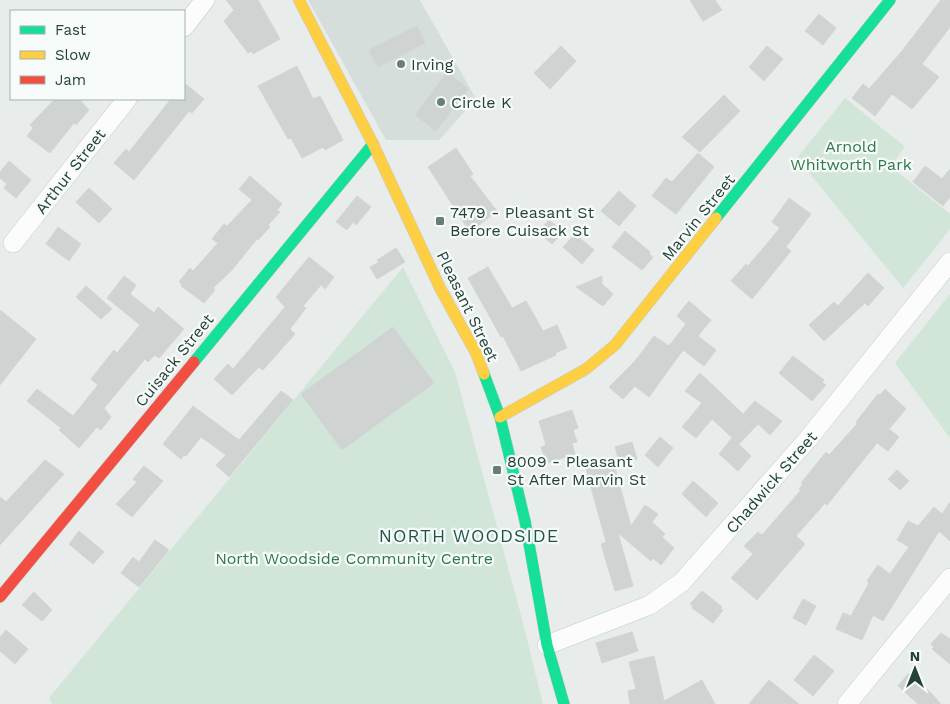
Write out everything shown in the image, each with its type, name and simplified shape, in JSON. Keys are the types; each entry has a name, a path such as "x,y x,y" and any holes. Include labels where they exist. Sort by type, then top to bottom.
{"street":[{"path":"185,27 206,0"},
{"name":"Pleasant Street","path":"300,0 373,144 440,288 476,353 500,417 525,521 547,645 564,704"},
{"name":"Marvin Street","path":"500,417 586,369 615,345 890,0"},
{"name":"Arthur Street","path":"13,243 126,100"},
{"name":"Cuisack Street","path":"0,597 373,144"},
{"name":"Chadwick Street","path":"547,645 650,605 682,582 808,439 950,262"},
{"path":"847,704 950,578"}],"shaded area":[{"path":"308,0 420,0 476,99 439,140 386,140"}],"green space":[{"name":"Arnold Whitworth Park","path":"845,98 905,147 890,166 950,214 950,229 903,288 797,158"},
{"name":"North Woodside Community Centre","path":"403,267 455,372 521,615 543,704 52,704 49,698"},
{"path":"950,294 950,438 895,363"}],"building":[{"path":"226,0 258,0 280,39 253,54 252,51 248,53 224,21 234,10"},
{"path":"690,0 715,0 722,10 703,21"},
{"path":"941,0 950,0 950,27 922,64 939,77 912,109 892,94 875,116 852,98 863,84 869,89 902,51"},
{"path":"819,14 836,28 823,45 805,31"},
{"path":"417,26 425,43 378,67 369,50"},
{"path":"561,46 576,61 550,89 534,73"},
{"path":"767,46 783,59 764,81 749,67"},
{"path":"297,66 313,99 320,96 343,140 325,150 323,147 302,158 291,138 288,139 258,86"},
{"name":"Circle K","path":"447,72 468,89 436,131 415,115"},
{"path":"185,84 204,99 192,113 189,111 134,180 114,163 126,149 129,152 170,100 185,100"},
{"path":"724,95 740,111 700,152 682,137"},
{"path":"54,100 80,100 89,110 76,125 74,123 50,153 27,136 33,128 30,125"},
{"path":"456,148 473,174 470,176 497,211 470,232 428,167"},
{"path":"698,153 714,167 676,214 652,196 666,178 672,182"},
{"path":"9,161 31,180 16,198 4,188 7,184 0,178 0,172"},
{"path":"925,166 942,179 950,169 950,197 943,206 913,182"},
{"path":"250,176 282,204 277,210 280,212 268,225 270,227 257,239 232,270 213,288 215,290 204,303 181,286 182,284 179,282 190,268 193,271 218,243 212,239 224,224 227,226 252,200 239,189"},
{"path":"89,188 112,209 99,223 76,202"},
{"path":"619,191 636,206 619,226 601,211"},
{"path":"357,196 371,207 356,225 353,222 347,230 336,222"},
{"path":"789,198 811,214 786,247 791,251 752,299 731,281 746,264 748,266 780,228 772,222"},
{"path":"549,220 563,232 552,244 538,232"},
{"path":"58,227 81,244 69,261 46,244"},
{"path":"625,231 650,252 649,254 653,257 642,270 612,247"},
{"path":"575,234 594,250 582,264 563,247"},
{"path":"396,248 405,262 377,279 370,267 379,262 377,260"},
{"path":"309,257 334,277 325,289 321,285 303,306 306,308 290,329 295,334 263,370 259,367 232,395 214,379 228,364 233,369 285,307 276,297"},
{"path":"488,267 512,308 526,301 543,331 557,325 567,348 521,371 503,336 501,337 468,278"},
{"path":"868,273 884,288 868,306 865,303 824,341 809,325 834,302 838,306"},
{"path":"124,276 136,285 130,294 154,313 158,307 184,329 159,358 155,355 148,362 145,359 104,408 111,417 101,430 97,427 79,448 59,430 61,428 27,401 37,389 73,416 98,385 91,379 114,350 117,353 140,325 107,298"},
{"path":"602,276 602,284 613,294 603,306 576,287"},
{"path":"86,286 112,309 101,319 76,297"},
{"path":"689,301 711,320 698,336 716,350 704,366 683,350 649,397 635,386 623,399 609,387 635,361 654,336 669,346 686,324 677,316"},
{"path":"0,310 36,339 0,385"},
{"path":"393,327 434,383 342,450 301,394"},
{"path":"793,356 824,380 822,382 826,385 812,401 779,373"},
{"path":"700,373 743,414 755,401 782,421 770,435 758,424 739,444 712,419 696,438 682,427 702,403 685,391"},
{"path":"885,389 906,409 889,429 899,437 888,451 877,443 827,505 825,503 796,536 805,544 757,600 731,578 753,554 744,546 758,532 762,535 801,490 799,489 803,484 801,483 826,452 829,455 857,424 856,422 878,394 880,395"},
{"path":"281,391 293,400 229,477 216,465 226,455 201,437 186,456 184,455 181,459 163,444 193,406 239,440"},
{"path":"572,410 578,428 573,430 577,442 572,443 575,454 547,463 541,447 546,445 539,421"},
{"path":"660,437 673,448 658,467 645,455"},
{"path":"732,438 751,456 738,471 719,454"},
{"path":"632,442 637,459 620,464 615,447"},
{"path":"45,460 64,474 0,545 0,497 6,502"},
{"path":"613,461 631,526 645,505 658,514 652,522 665,534 662,537 674,548 661,565 653,558 651,561 618,533 633,586 615,591 601,544 606,542 586,469"},
{"path":"144,466 163,481 132,517 116,504 137,482 133,479"},
{"path":"897,470 909,481 900,490 888,479"},
{"path":"693,481 718,503 706,517 682,494"},
{"path":"950,502 950,541 939,531 883,621 873,615 862,640 836,629 843,613 851,616 869,583 867,581 878,565 890,574 909,547 897,540 908,521 918,526 934,507 942,514"},
{"path":"79,531 104,552 93,564 69,544"},
{"path":"155,540 169,550 139,587 121,573 133,557 139,562"},
{"path":"702,591 722,607 720,608 723,610 713,623 692,608 693,606 690,604"},
{"path":"34,592 52,610 42,621 22,605"},
{"path":"803,599 816,606 806,625 793,618"},
{"path":"6,630 28,649 15,664 0,651 0,637"},
{"path":"632,632 638,651 602,663 596,643"},
{"path":"941,633 950,639 950,664 932,649 934,647 931,644"},
{"path":"814,655 834,671 813,696 794,680"},
{"path":"654,656 664,701 702,680 715,704 630,704 628,691 636,689 629,662"},
{"path":"909,673 941,704 918,704 898,686"},
{"path":"769,680 799,704 749,704"}],"traffic: fast":[{"path":"716,218 890,0"},
{"path":"194,362 373,144"},
{"path":"484,374 500,417 525,521 547,645 564,704"}],"traffic: slow":[{"path":"299,0 373,144 440,288 476,353 484,374"},
{"path":"500,417 586,369 615,345 716,218"}],"traffic: jam":[{"path":"0,597 194,362"}],"place":[{"name":"Irving","path":"401,64"},
{"name":"Circle K","path":"441,102"},
{"name":"7479 - Pleasant St Before Cuisack St","path":"440,221"},
{"name":"8009 - Pleasant St After Marvin St","path":"497,470"}],"district":[{"name":"NORTH WOODSIDE","path":"469,536"}]}
